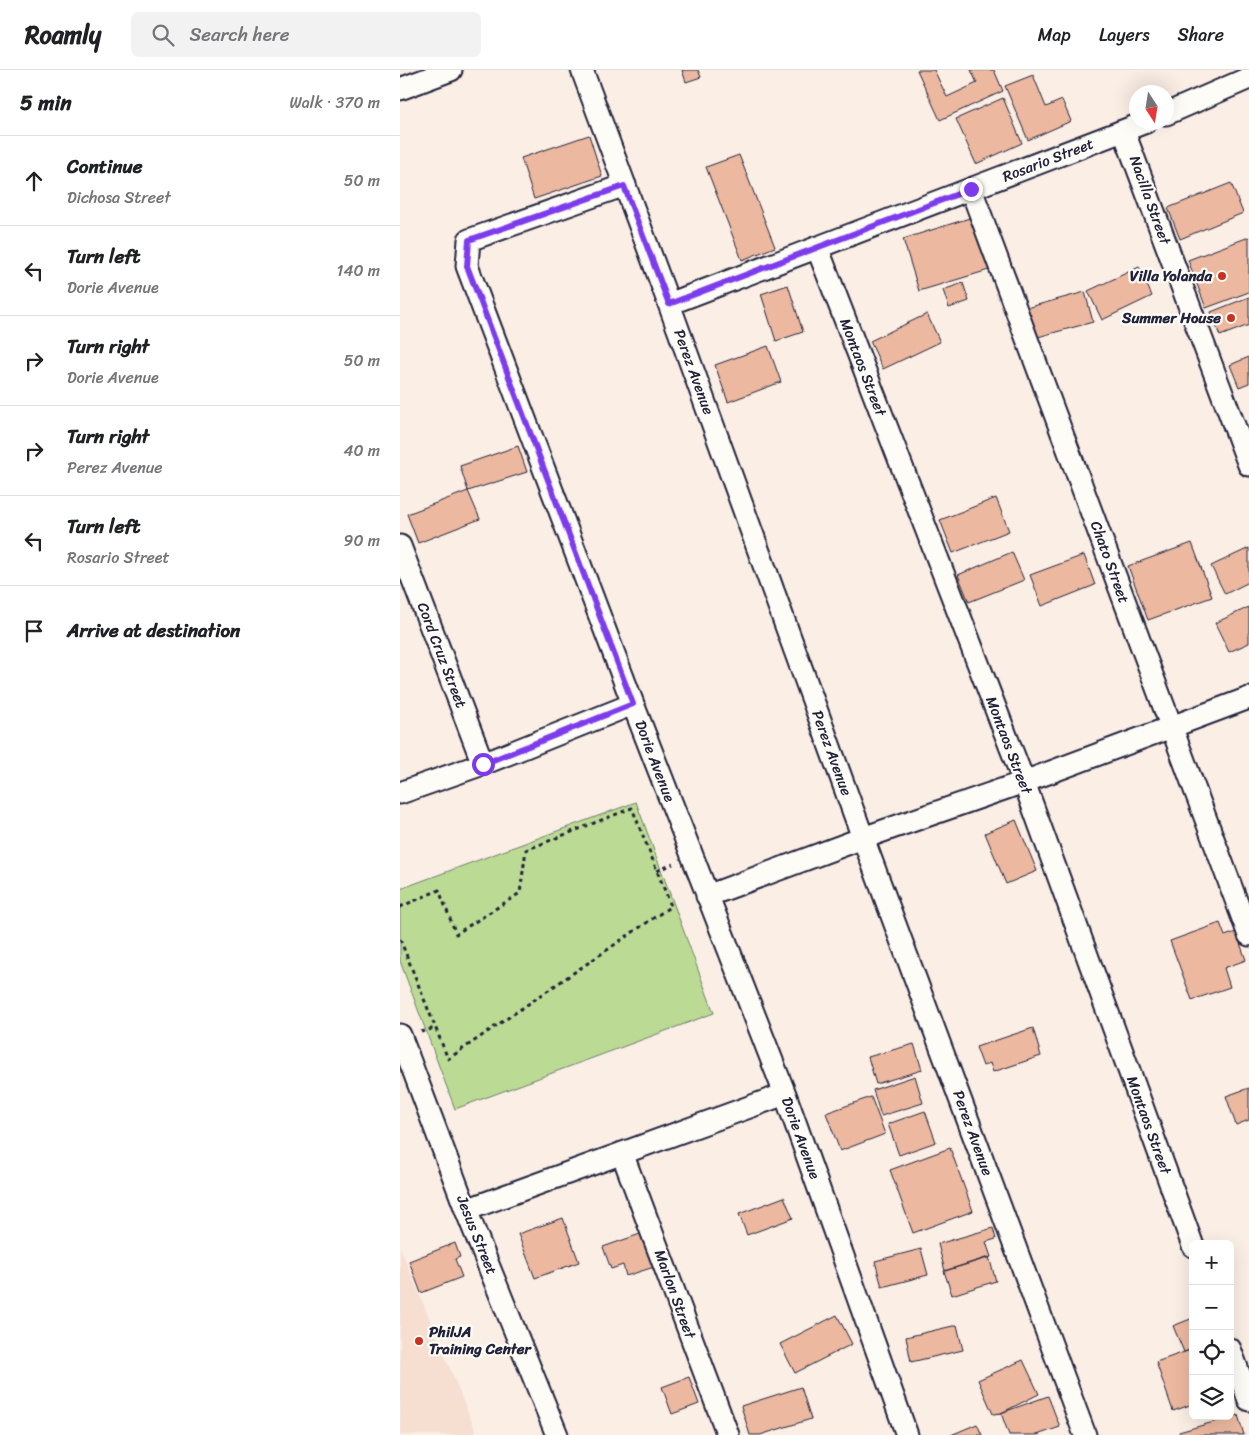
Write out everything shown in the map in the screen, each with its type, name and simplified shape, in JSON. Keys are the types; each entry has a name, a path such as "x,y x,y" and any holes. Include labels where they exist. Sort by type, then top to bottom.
{"street":[{"path":"400,89 451,70"},
{"name":"Perez Avenue","path":"582,70 863,838 1085,1435"},
{"path":"1174,111 1249,78"},
{"name":"Rosario Street","path":"669,304 1129,130"},
{"name":"Nacilla Street","path":"1124,132 1249,465"},
{"name":"Dorie Avenue","path":"624,186 469,240 467,266 633,704 785,1094 907,1435"},
{"name":"Chato Street","path":"971,189 1249,936"},
{"name":"Montaos Street","path":"817,247 1024,782 1191,1240"},
{"name":"Cord Cruz Street","path":"400,546 483,764"},
{"path":"707,896 863,838 1024,782 1249,698"},
{"path":"400,794 483,764 633,704"},
{"name":"Jesus Street","path":"400,1034 466,1210 557,1435"},
{"path":"466,1210 785,1094"},
{"name":"Marlon Street","path":"622,1153 728,1435"},
{"path":"1234,1360 1249,1400"}],"path":[{"path":"400,907 439,890 456,934 520,893 526,850 632,808 671,906 448,1059 400,939"}],"shaded area":[{"name":"PhilJA Training Center","path":"400,1247 477,1435 400,1435"}],"green space":[{"path":"636,802 714,1013 455,1109 400,961 400,889"}],"building":[{"path":"682,70 698,70 701,77 686,82"},
{"path":"917,70 934,70 947,97 977,83 971,70 994,70 1003,91 940,120"},
{"path":"1033,75 1046,107 1062,100 1071,121 1028,140 1005,86"},
{"path":"1003,98 1022,143 976,164 956,119"},
{"path":"589,135 602,176 534,199 521,158"},
{"path":"739,155 775,247 742,260 706,167"},
{"path":"1231,183 1243,213 1180,239 1168,208"},
{"path":"976,216 992,269 919,291 903,239"},
{"name":"Villa Yolanda","path":"1249,237 1249,292 1206,308 1188,260"},
{"path":"1139,267 1152,296 1102,320 1088,291"},
{"path":"963,283 969,301 949,308 943,290"},
{"path":"788,285 803,332 776,341 761,294"},
{"path":"1085,292 1093,322 1034,338 1026,308"},
{"name":"Summer House","path":"1249,297 1249,325 1220,336 1211,312"},
{"path":"927,314 940,342 883,369 870,341"},
{"path":"768,346 781,382 728,402 715,365"},
{"path":"1249,357 1249,383 1239,387 1230,365"},
{"path":"518,446 527,472 468,491 460,466"},
{"path":"468,491 480,519 418,543 407,514"},
{"path":"996,498 1009,531 953,553 940,520"},
{"path":"1192,543 1212,597 1148,620 1128,566"},
{"path":"1249,548 1249,582 1225,594 1211,566"},
{"path":"1012,552 1024,580 969,602 958,575"},
{"path":"1084,555 1095,585 1042,606 1030,575"},
{"path":"1249,607 1249,643 1229,652 1215,623"},
{"path":"1016,820 1037,871 1006,884 985,833"},
{"path":"1220,923 1225,936 1236,932 1246,960 1224,968 1230,987 1192,1000 1170,941"},
{"path":"1033,1028 1041,1056 993,1072 990,1063 983,1066 976,1047"},
{"path":"914,1044 922,1070 876,1084 868,1057"},
{"path":"915,1076 923,1103 881,1116 873,1090"},
{"path":"1249,1088 1249,1120 1236,1125 1226,1096"},
{"path":"871,1097 885,1134 840,1151 826,1113"},
{"path":"925,1111 936,1142 899,1155 888,1124"},
{"path":"950,1148 973,1211 913,1233 890,1170"},
{"path":"784,1197 793,1218 747,1235 739,1214"},
{"path":"563,1218 579,1262 535,1278 518,1234"},
{"path":"993,1228 996,1239 986,1242 991,1257 945,1271 938,1244"},
{"path":"643,1233 654,1267 626,1276 623,1265 611,1269 603,1247"},
{"path":"455,1243 460,1257 455,1259 462,1277 421,1293 409,1261"},
{"path":"921,1249 928,1275 882,1287 875,1261"},
{"path":"989,1257 996,1281 952,1295 944,1271"},
{"path":"837,1315 852,1344 795,1373 780,1344"},
{"path":"1189,1320 1189,1350 1184,1352 1173,1326"},
{"path":"957,1325 963,1350 911,1362 906,1337"},
{"path":"1189,1350 1189,1405 1173,1411 1156,1362"},
{"path":"1023,1360 1039,1394 1001,1413 993,1414 978,1380"},
{"path":"689,1377 699,1404 672,1414 662,1387"},
{"path":"801,1387 811,1419 760,1435 750,1435 741,1406"},
{"path":"1048,1396 1060,1427 1037,1435 1009,1435 1001,1413"},
{"path":"1238,1415 1244,1435 1180,1435 1179,1432 1221,1420 1234,1420 1234,1416"},
{"path":"977,1424 982,1435 951,1435"}],"place":[{"name":"Villa Yolanda","path":"1222,276"},
{"name":"Summer House","path":"1231,318"},
{"name":"PhilJA Training Center","path":"419,1341"}],"route":[{"path":"483,764 633,704 467,266 469,240 624,186 669,304 971,189"}]}
